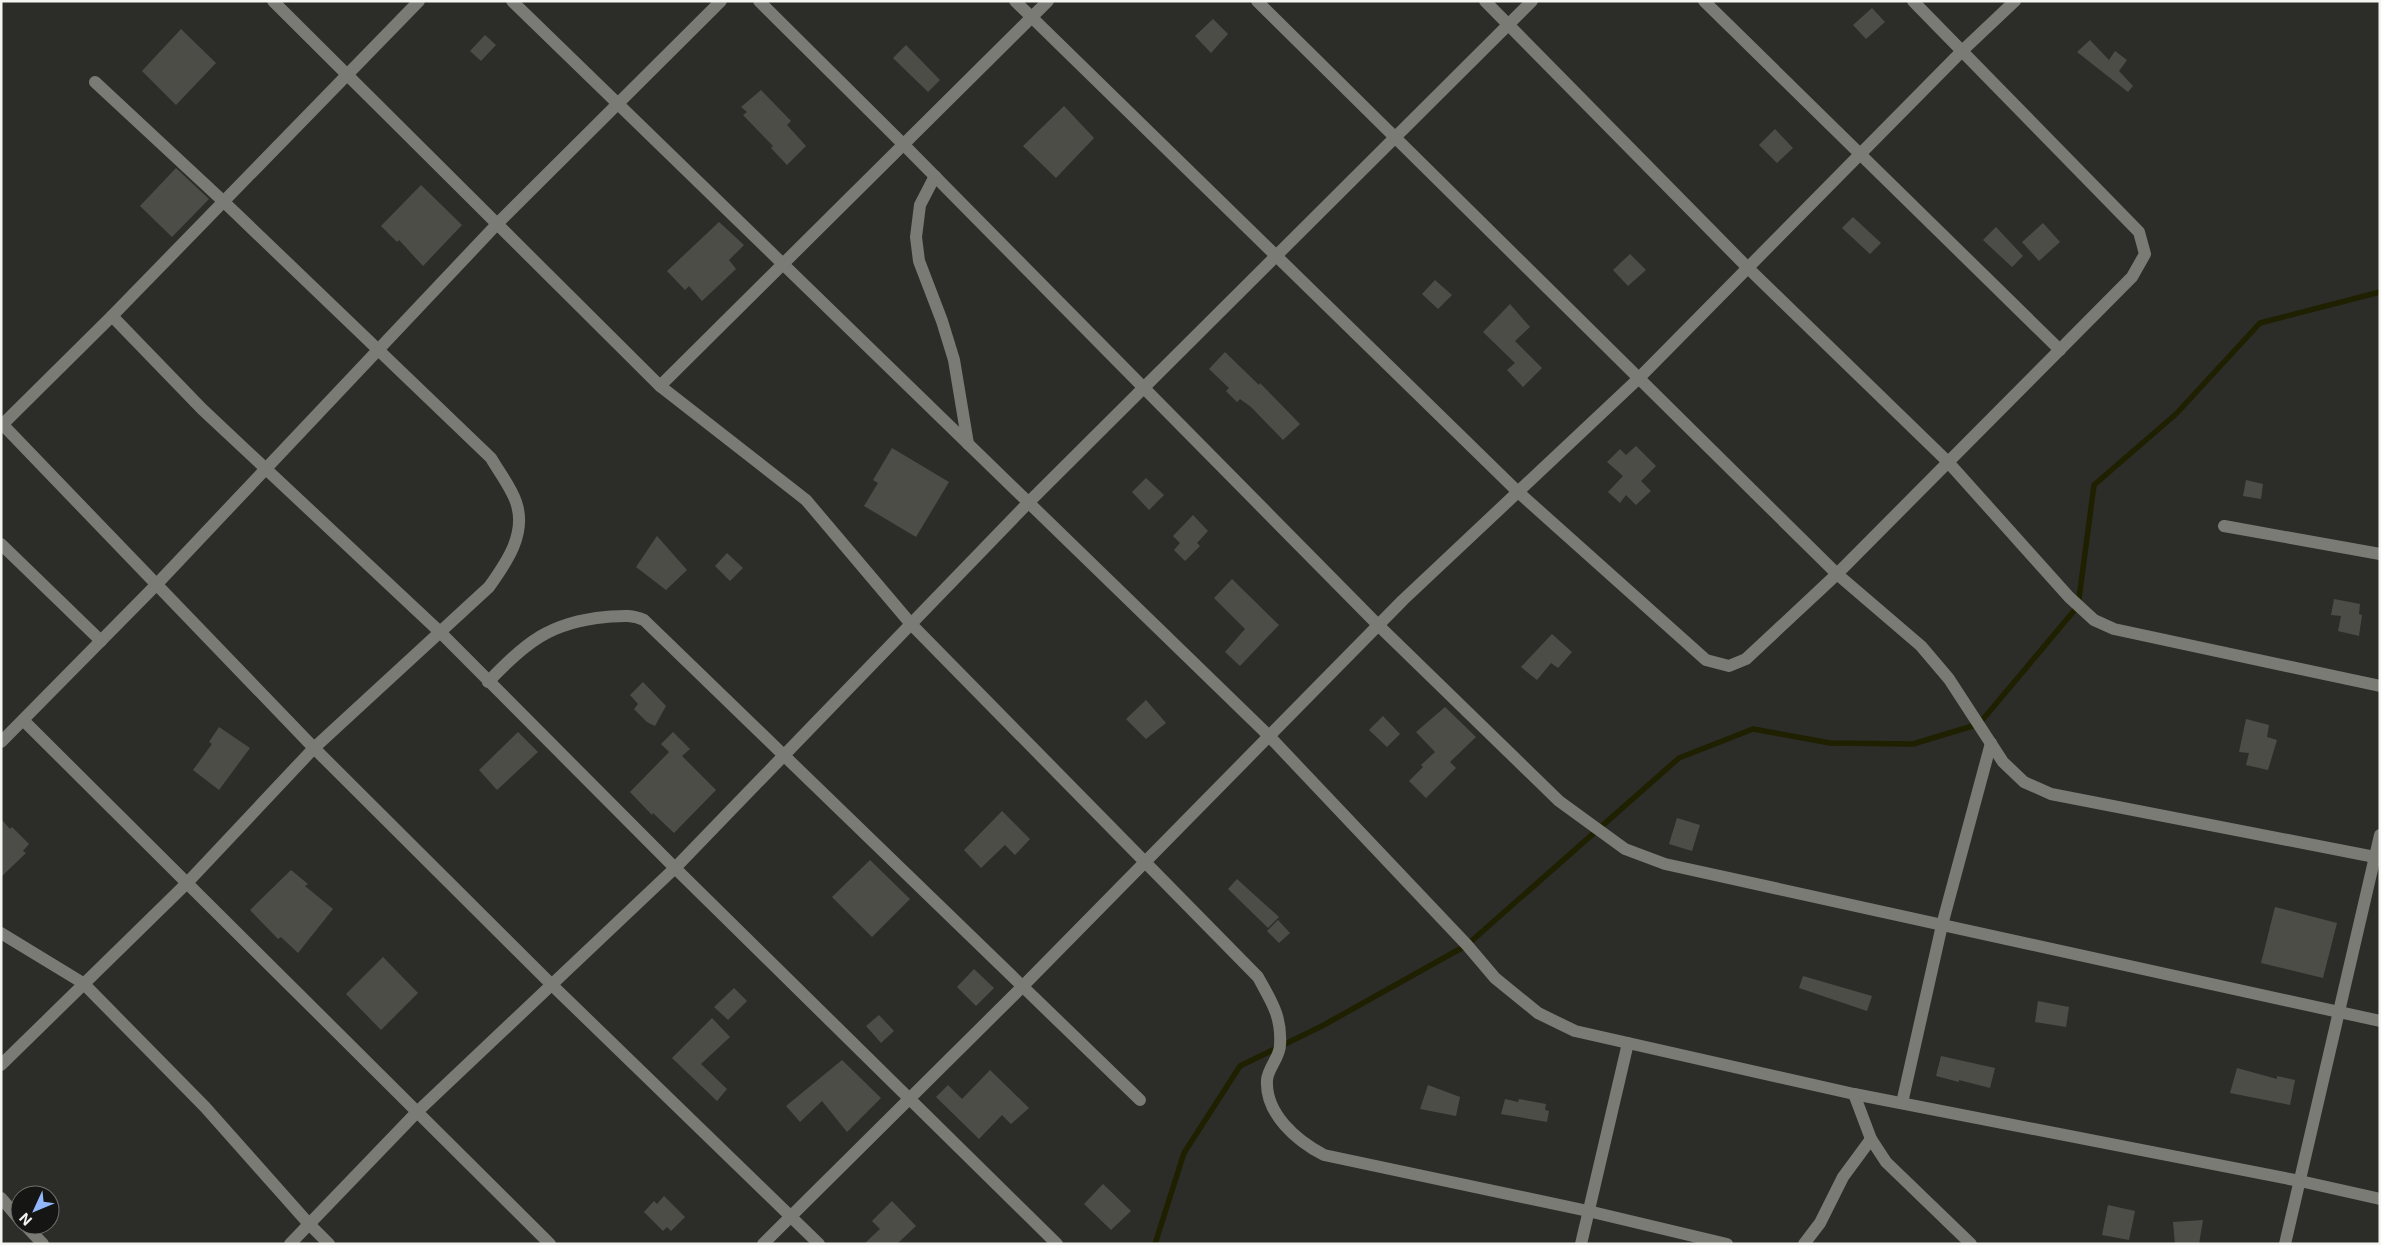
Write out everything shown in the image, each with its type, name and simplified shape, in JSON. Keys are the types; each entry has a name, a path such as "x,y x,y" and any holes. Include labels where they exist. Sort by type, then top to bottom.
{"street":[{"path":"273,1 660,386 806,500 911,624 1258,977 1277,1011 1280,1046 1267,1079 1270,1104 1294,1136 1324,1155 1588,1211 1727,1244"},
{"path":"419,1 2,426 314,748 552,986 819,1244"},
{"path":"512,1 616,105 1268,735 1467,945 1495,978 1538,1013 1567,1028 1854,1094 2300,1181 2380,1200"},
{"path":"1,742 156,585 498,223 721,1"},
{"path":"759,1 904,144 1143,389 1378,625 1560,801 1625,849 1665,864 2380,1021"},
{"path":"1015,1 1274,256 1517,491 1706,660 1730,666 1746,659 1837,574 2132,277 2145,254 2139,232 1913,1"},
{"path":"660,386 1048,1"},
{"path":"1257,1 1837,574 1921,646 1949,679 2003,762 2024,782 2051,794 2377,857"},
{"path":"1485,1 1748,268 1948,462 2069,597 2094,620 2114,629 2380,686"},
{"path":"290,1244 416,1112 552,986 675,868 1028,503 1532,1"},
{"path":"1704,1 2060,350"},
{"path":"763,1244 1022,987 1378,625 1517,491 1638,379 1962,51 2015,1"},
{"path":"1,1065 186,882 314,748 490,587 505,564 519,534 516,502 491,458 224,201 95,82"},
{"path":"935,176 920,205 916,237 918,261 942,321 954,360 968,444"},
{"path":"112,316 202,409 441,633 675,868 1057,1244"},
{"path":"2224,526 2380,554"},
{"path":"1,544 101,641"},
{"path":"488,682 511,657 540,636 580,619 635,616 644,620 1140,1100"},
{"path":"23,720 550,1244"},
{"path":"1902,1104 1942,925 1991,743"},
{"path":"2285,1244 2377,857 2380,835"},
{"path":"1,933 83,983 205,1106 329,1244"},
{"path":"1581,1244 1628,1043"},
{"path":"1854,1094 1870,1139 1886,1162 1971,1244"},
{"path":"1804,1244 1820,1223 1843,1177 1870,1139"},
{"path":"1,1198 10,1208"}],"building":[{"path":"1872,8 1885,22 1866,39 1853,25"},
{"path":"1213,19 1228,34 1211,53 1195,36"},
{"path":"181,29 216,63 176,105 142,71"},
{"path":"485,35 496,45 481,61 470,51"},
{"path":"2090,40 2109,60 2115,51 2127,60 2119,71 2133,86 2128,92 2077,52"},
{"path":"906,45 940,80 928,92 893,58"},
{"path":"761,90 791,121 787,125 806,146 787,165 771,148 773,146 743,115 747,112 741,107"},
{"path":"1064,106 1094,138 1056,178 1023,146"},
{"path":"1775,129 1793,148 1777,163 1759,145"},
{"path":"176,168 209,199 172,237 140,206"},
{"path":"421,185 462,225 423,266 399,240 397,242 381,226"},
{"path":"1853,217 1881,243 1870,254 1842,228"},
{"path":"719,222 744,245 729,260 736,269 702,301 689,286 685,290 667,271"},
{"path":"2043,223 2060,242 2039,261 2022,242"},
{"path":"1996,227 2023,256 2012,267 1983,240"},
{"path":"1630,254 1646,270 1628,286 1613,270"},
{"path":"1435,280 1452,295 1438,309 1422,294"},
{"path":"1510,304 1530,327 1515,341 1542,368 1523,387 1507,370 1515,363 1483,332"},
{"path":"1225,352 1259,385 1260,383 1300,424 1283,440 1251,407 1240,399 1237,402 1226,391 1229,388 1209,369"},
{"path":"1636,446 1656,466 1641,481 1651,491 1636,505 1626,495 1620,503 1608,492 1623,476 1607,462 1620,449 1626,455"},
{"path":"892,448 949,482 916,537 864,506 878,483 873,480"},
{"path":"1146,478 1164,495 1149,510 1132,492"},
{"path":"2246,480 2263,484 2261,499 2243,496"},
{"path":"1193,515 1208,531 1197,543 1200,546 1185,561 1174,550 1180,543 1173,536"},
{"path":"657,536 687,570 666,590 636,567"},
{"path":"727,553 743,568 730,581 715,566"},
{"path":"1232,579 1279,625 1240,666 1225,652 1245,629 1214,598"},
{"path":"2334,599 2360,604 2359,614 2362,615 2359,636 2338,631 2341,616 2331,615"},
{"path":"1552,634 1572,652 1558,668 1551,663 1537,680 1521,667"},
{"path":"643,682 666,706 655,726 647,722 634,709 638,704 630,695"},
{"path":"1146,700 1166,723 1146,739 1126,719"},
{"path":"1445,707 1476,737 1450,762 1456,768 1426,798 1409,781 1423,767 1421,765 1435,752 1416,732"},
{"path":"1383,716 1400,734 1387,747 1369,730"},
{"path":"2246,719 2269,725 2267,737 2277,740 2268,770 2246,765 2249,753 2239,752"},
{"path":"219,727 250,748 219,790 193,770 212,744 209,742"},
{"path":"518,732 538,752 497,790 479,770"},
{"path":"673,732 690,749 682,756 716,790 674,833 653,813 652,815 630,792 669,752 661,744"},
{"path":"1002,811 1030,839 1015,855 1005,845 981,868 964,850"},
{"path":"1677,818 1700,825 1692,851 1669,844"},
{"path":"1,819 29,844 23,851 26,853 1,877"},
{"path":"870,860 910,899 872,937 832,897"},
{"path":"291,870 308,884 305,886 333,909 298,953 281,937 278,939 250,910"},
{"path":"1237,879 1279,917 1268,928 1228,889"},
{"path":"2275,907 2337,923 2323,978 2261,963"},
{"path":"1278,920 1290,933 1279,943 1267,931"},
{"path":"383,957 418,993 381,1030 346,994"},
{"path":"974,969 994,988 976,1006 957,987"},
{"path":"1803,976 1872,996 1867,1011 1799,988"},
{"path":"734,988 747,1001 728,1020 714,1007"},
{"path":"2038,1001 2069,1007 2066,1027 2035,1022"},
{"path":"879,1015 894,1031 881,1043 866,1026"},
{"path":"712,1018 730,1037 701,1064 727,1089 717,1101 672,1058"},
{"path":"1941,1056 1995,1068 1990,1088 1936,1076"},
{"path":"842,1060 881,1098 847,1132 822,1101 800,1122 786,1106"},
{"path":"2237,1068 2277,1079 2277,1076 2295,1080 2290,1105 2230,1093"},
{"path":"990,1070 1029,1108 1011,1124 1002,1115 979,1139 936,1097 948,1085 962,1099"},
{"path":"1428,1085 1460,1097 1456,1116 1420,1109"},
{"path":"1505,1099 1518,1102 1519,1099 1546,1104 1545,1110 1549,1111 1547,1122 1501,1114"},
{"path":"1103,1184 1131,1211 1111,1230 1084,1204"},
{"path":"664,1196 685,1217 671,1231 667,1227 663,1231 644,1212 654,1201 657,1204"},
{"path":"892,1201 916,1226 897,1244 864,1244 880,1229 872,1221"},
{"path":"2108,1205 2135,1211 2129,1240 2102,1235"},
{"path":"2203,1220 2199,1244 2175,1244 2173,1222"}],"waterway":[{"path":"1155,1244 1184,1153 1240,1066 1322,1026 1467,945 1679,758 1753,729 1830,743 1913,744 1979,724 2078,606 2094,485 2176,414 2260,323 2380,292"}]}
